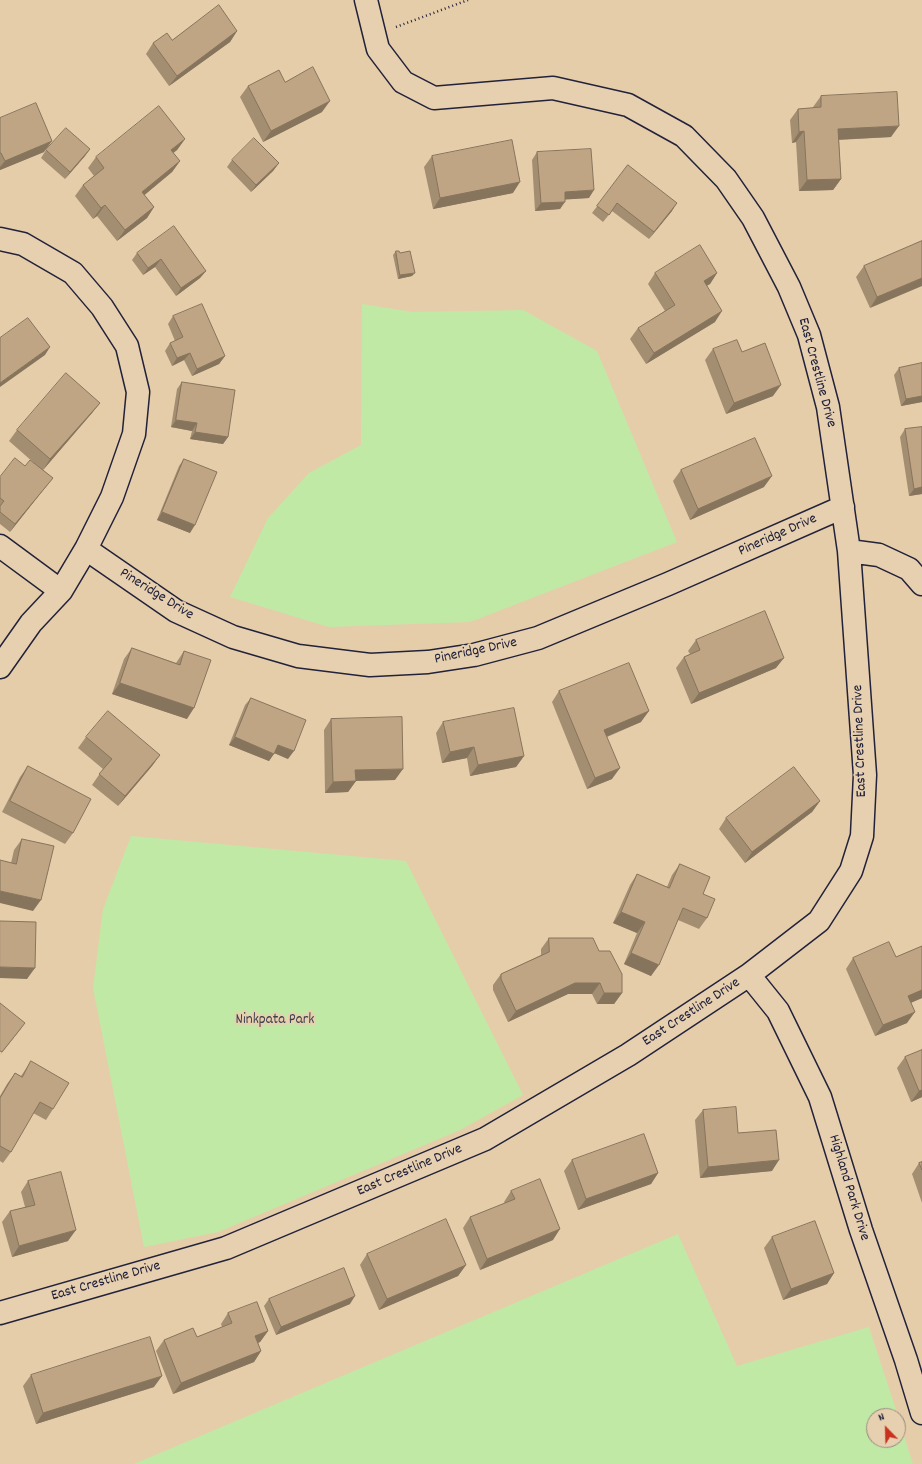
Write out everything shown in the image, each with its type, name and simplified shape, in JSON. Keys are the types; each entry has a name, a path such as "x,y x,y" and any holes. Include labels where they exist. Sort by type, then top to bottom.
{"street":[{"name":"East Crestline Drive","path":"0,1313 226,1248 485,1139 628,1054 749,975 819,921 851,871 862,836 865,774 849,550 828,407 809,335 789,287 757,225 726,179 684,136 628,105 553,88 434,98 404,82 378,49 366,0"},
{"path":"0,239 23,244 73,273 102,307 127,346 138,392 134,434 112,497 86,549 61,591 31,623 0,667"},
{"name":"Pineridge Drive","path":"86,549 176,611 233,637 298,656 370,665 428,662 474,655 538,638 668,584 843,507"},
{"path":"0,546 61,591"},
{"path":"849,550 879,555 909,569 922,584"},
{"name":"Highland Park Drive","path":"749,975 778,1011 820,1097 861,1230 906,1360 922,1413"}],"path":[{"path":"375,35 468,0"}],"green space":[{"path":"362,304 413,312 523,310 597,351 677,542 470,622 329,627 230,597 268,518 309,473 361,445"},
{"name":"Ninkpata Park","path":"131,836 406,861 523,1095 460,1130 218,1232 144,1247 93,988 103,909"},
{"path":"678,1234 737,1366 869,1327 895,1408 866,1408 866,1448 906,1448 906,1442 913,1464 134,1464"}],"building":[{"path":"219,5 237,31 177,76 153,43 167,33 172,40"},
{"path":"313,67 330,101 271,131 248,86 279,70 285,82"},
{"path":"897,92 899,126 838,129 841,179 807,180 804,131 799,132 798,109 821,107 821,96"},
{"path":"36,103 52,141 5,161 0,153 0,118"},
{"path":"159,106 185,139 171,150 180,161 142,192 154,207 125,230 105,205 101,208 83,185 104,168 96,157"},
{"path":"66,128 90,149 70,172 46,150"},
{"path":"254,138 279,163 256,185 232,160"},
{"path":"512,140 520,182 440,198 432,156"},
{"path":"591,149 594,190 565,192 565,202 541,203 537,152"},
{"path":"628,165 677,203 654,232 617,203 609,215 597,206"},
{"path":"174,226 206,271 181,288 161,259 148,268 137,253"},
{"path":"922,241 922,278 877,297 864,266"},
{"path":"700,245 717,273 704,281 722,311 654,353 638,328 675,305 655,273"},
{"path":"396,251 399,251 400,253 410,251 415,273 400,275"},
{"path":"202,304 225,356 197,369 190,353 177,358 170,343 183,337 173,316"},
{"path":"28,318 50,347 0,383 0,338"},
{"path":"737,340 742,352 765,343 781,385 734,403 713,349"},
{"path":"922,363 922,396 906,399 899,368"},
{"path":"66,373 100,403 50,459 17,430"},
{"path":"182,382 235,390 228,437 195,432 197,423 176,420"},
{"path":"922,427 922,487 914,489 905,429"},
{"path":"755,438 772,476 698,509 681,470"},
{"path":"15,458 25,466 30,460 53,478 15,524 0,512 0,506 4,501 0,498 0,477"},
{"path":"184,459 217,472 195,525 162,512"},
{"path":"765,611 784,658 699,693 684,657 700,650 696,640"},
{"path":"132,648 180,665 184,651 211,660 194,708 120,683"},
{"path":"629,663 649,711 604,730 620,768 595,778 559,691"},
{"path":"251,698 306,720 294,751 278,745 274,754 235,737"},
{"path":"514,708 524,756 478,765 474,747 450,752 443,722"},
{"path":"108,711 160,755 125,796 99,774 112,759 86,737"},
{"path":"402,717 403,769 355,770 356,781 333,782 331,719"},
{"path":"28,766 91,799 73,833 10,801"},
{"path":"794,767 820,801 752,852 726,818"},
{"path":"22,839 54,846 41,900 0,891 0,860 16,864"},
{"path":"680,864 710,877 703,894 715,899 707,918 683,908 659,965 631,953 645,922 621,912 637,874 669,888"},
{"path":"0,921 36,922 35,968 0,967"},
{"path":"549,938 593,938 599,951 610,951 622,974 622,993 604,993 600,983 575,983 516,1011 501,979 501,974 549,952"},
{"path":"889,942 896,957 922,946 922,990 908,996 915,1012 883,1025 853,958"},
{"path":"0,1003 25,1023 2,1052 0,1051"},
{"path":"922,1050 922,1090 919,1091 905,1057"},
{"path":"31,1061 69,1083 53,1109 40,1102 11,1152 0,1146 0,1098 15,1073 22,1077"},
{"path":"736,1107 738,1133 776,1130 779,1160 708,1167 703,1110"},
{"path":"644,1134 658,1173 586,1199 572,1160"},
{"path":"922,1162 922,1170 919,1163"},
{"path":"61,1172 76,1230 19,1246 10,1211 35,1205 28,1181"},
{"path":"540,1179 560,1229 487,1259 470,1217 515,1199 511,1191"},
{"path":"446,1219 466,1265 387,1299 367,1254"},
{"path":"815,1221 834,1273 791,1289 772,1237"},
{"path":"344,1268 355,1296 281,1327 269,1299"},
{"path":"257,1302 268,1331 255,1336 261,1351 181,1383 164,1340 193,1328 197,1337 232,1323 228,1313"},
{"path":"150,1337 162,1376 43,1413 31,1375"}]}
